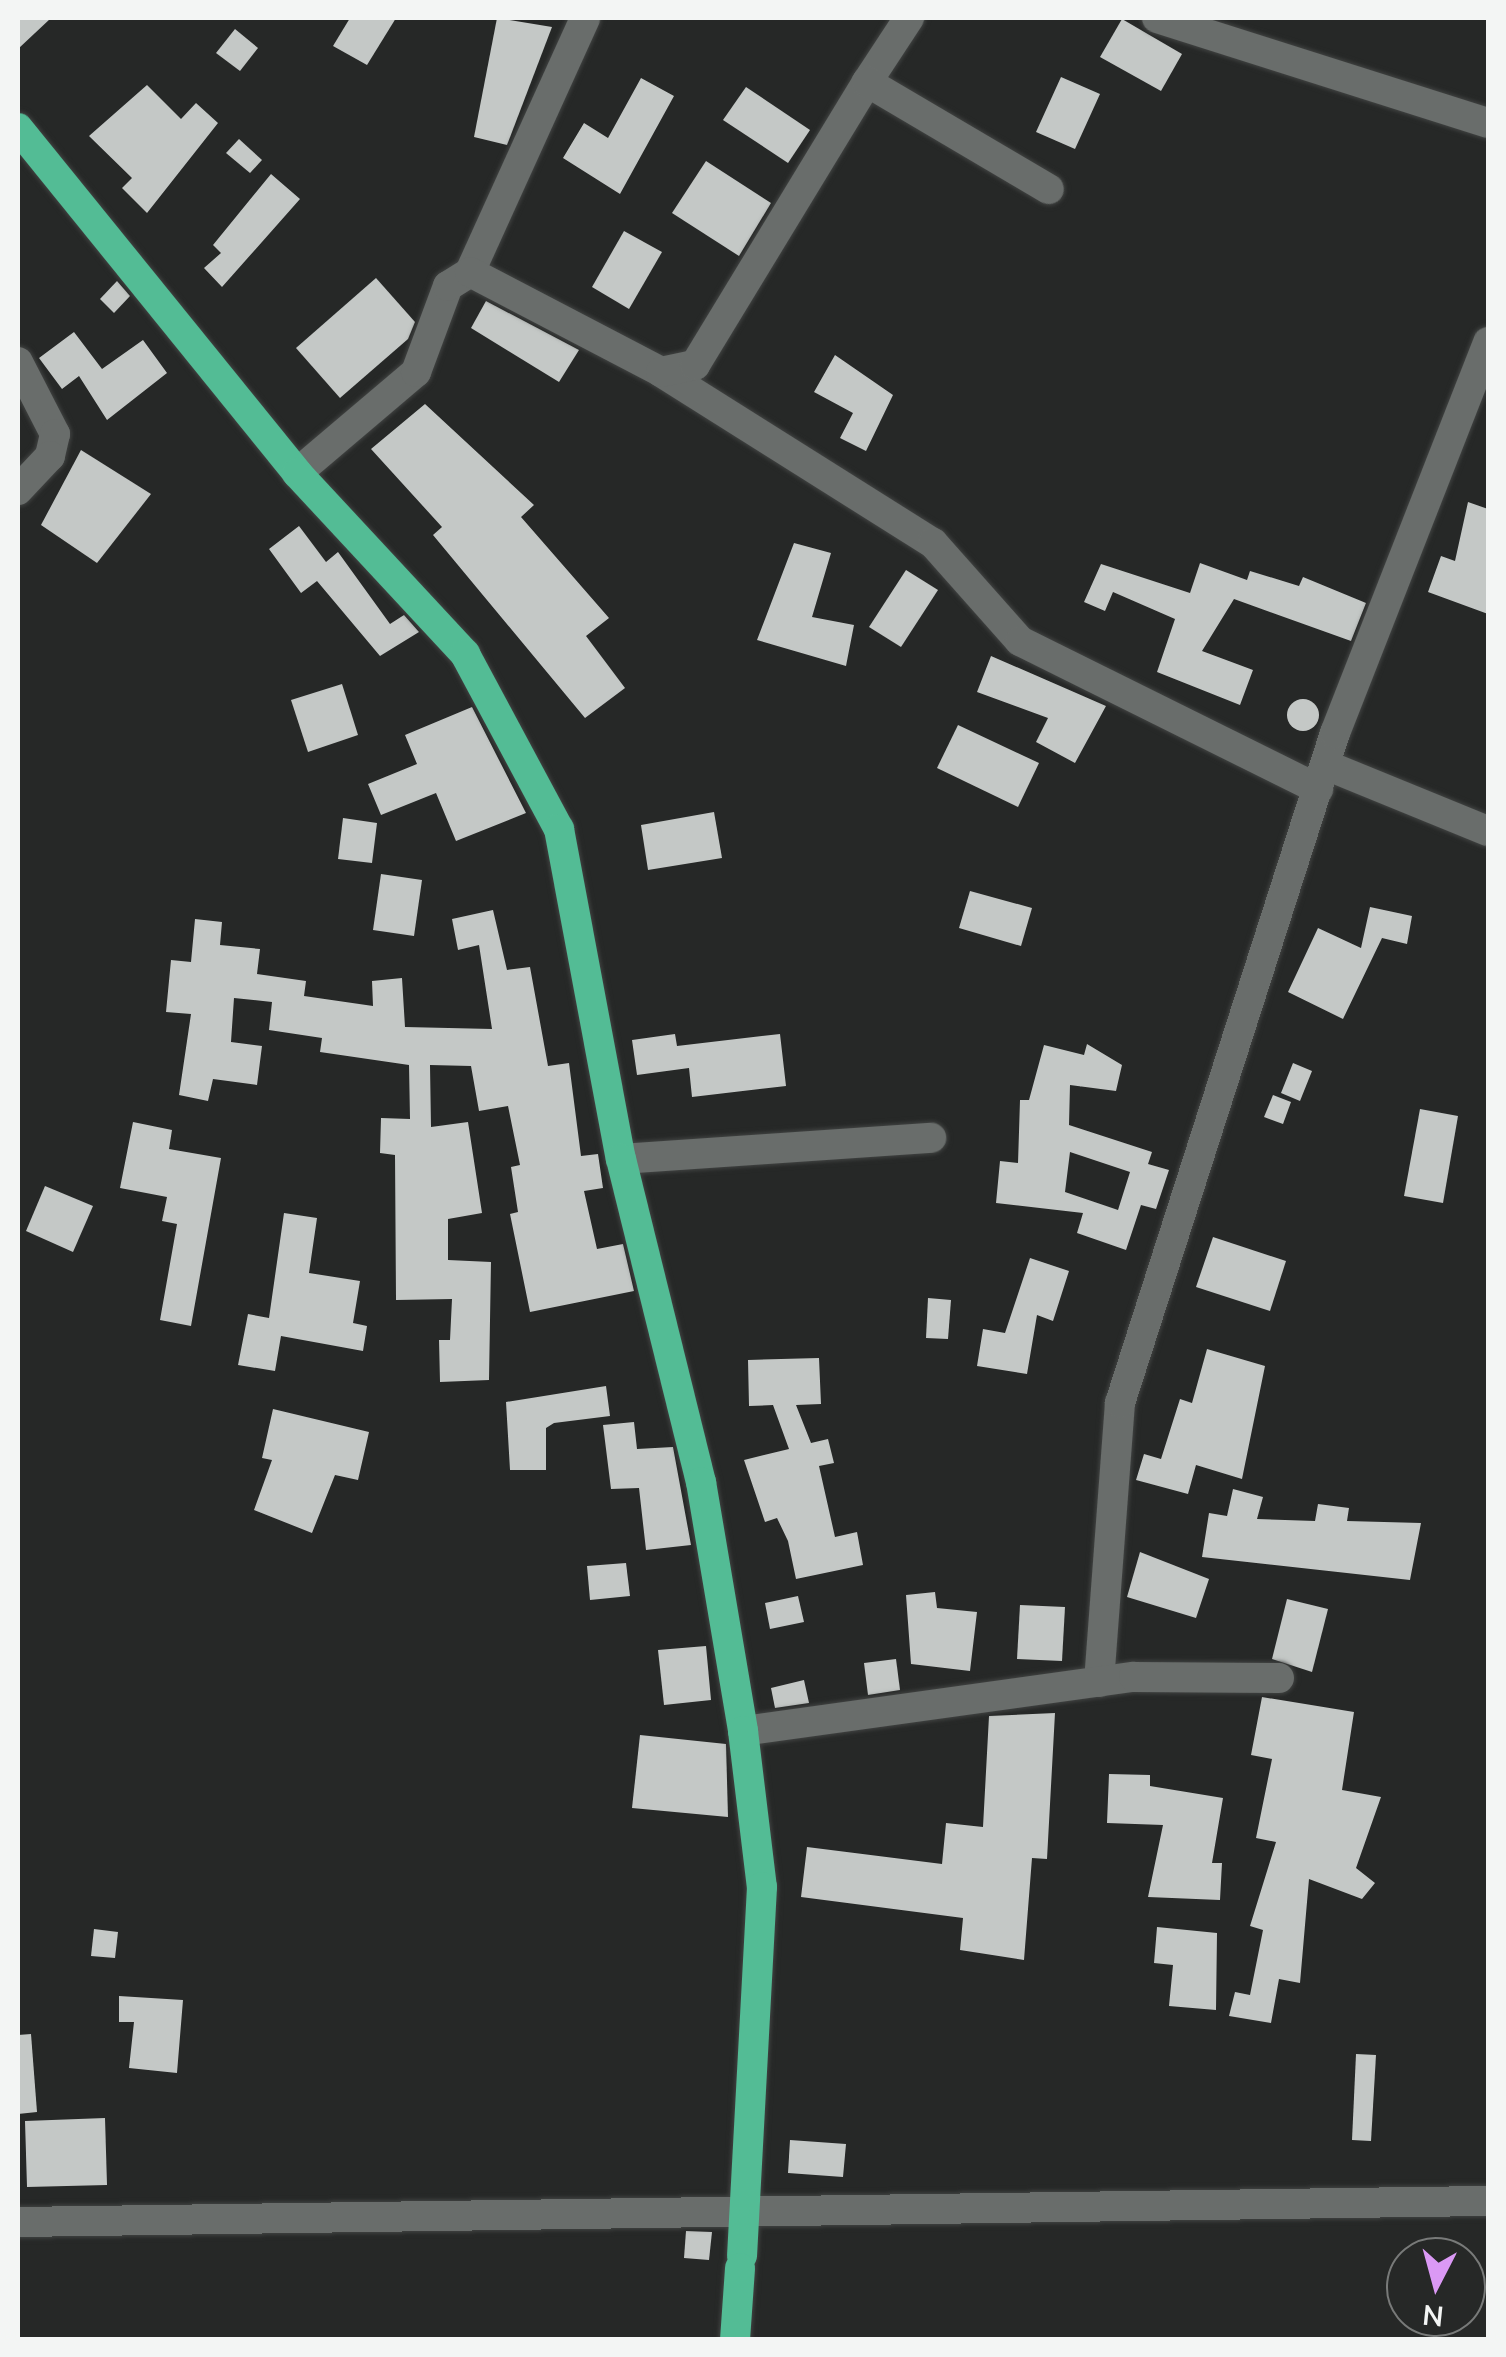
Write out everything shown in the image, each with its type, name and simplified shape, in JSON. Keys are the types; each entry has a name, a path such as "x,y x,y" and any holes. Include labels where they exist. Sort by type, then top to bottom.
{"highway":[{"path":"18,128 297,473 465,654 536,772 572,874 621,1159 702,1482 743,1732 762,1887 735,2340"}],"street":[{"path":"297,473 416,372 448,286 470,272 585,18"},
{"path":"661,372 695,365 866,82 909,18"},
{"path":"1157,18 1488,123"},
{"path":"866,82 1049,188"},
{"path":"470,272 661,372 933,543 1020,641 1322,777 1488,832"},
{"path":"1099,1682 1120,1403 1394,566 1488,342"},
{"path":"18,362 56,434 50,456 18,490"},
{"path":"621,1159 931,1138"},
{"path":"743,1732 1188,1672 1278,1678"},
{"path":"18,2222 1488,2202"}],"building":[{"path":"18,18 51,18 18,49"},
{"path":"350,18 396,18 367,65 333,46"},
{"path":"497,18 552,27 507,145 474,137"},
{"path":"1122,19 1182,54 1161,91 1100,57"},
{"path":"235,29 258,48 240,71 216,53"},
{"path":"1061,77 1100,94 1075,149 1036,132"},
{"path":"641,78 674,96 620,194 563,158 584,123 608,138"},
{"path":"147,85 181,119 196,103 218,123 147,213 122,188 132,178 89,136"},
{"path":"746,87 810,130 788,163 723,120"},
{"path":"239,139 262,160 250,173 226,153"},
{"path":"706,161 771,203 739,256 672,213"},
{"path":"271,174 300,199 222,287 204,268 221,253 213,245"},
{"path":"624,231 662,252 629,309 592,287"},
{"path":"376,278 415,322 408,339 340,398 296,348"},
{"path":"117,281 130,296 114,313 100,299"},
{"path":"486,301 579,350 559,382 471,328"},
{"path":"74,332 102,369 143,340 167,373 107,420 79,376 62,389 39,358"},
{"path":"835,355 893,395 866,451 840,438 853,413 814,392"},
{"path":"425,404 534,505 521,517 609,618 586,636 625,688 585,718 433,535 442,527 371,449"},
{"path":"81,450 151,494 97,563 41,525"},
{"path":"1468,502 1488,509 1488,614 1428,592 1441,556 1455,561"},
{"path":"299,526 326,562 338,552 390,624 404,615 419,632 380,656 317,581 301,593 269,549"},
{"path":"794,543 831,553 812,617 854,625 846,666 757,640"},
{"path":"1200,563 1247,580 1250,571 1299,586 1303,577 1366,603 1351,641 1234,599 1202,651 1253,670 1240,705 1157,672 1175,619 1113,592 1105,611 1084,602 1101,564 1190,593"},
{"path":"906,570 938,590 901,647 869,627"},
{"path":"991,656 1106,706 1075,763 1036,742 1048,718 977,692"},
{"path":"342,684 358,735 308,752 291,700"},
{"path":"1303,699 1314,704 1319,715 1314,726 1303,731 1292,726 1287,715 1292,704"},
{"path":"472,707 526,813 456,841 436,793 381,815 368,784 417,764 405,735"},
{"path":"958,725 1039,763 1018,807 937,768"},
{"path":"714,812 722,858 648,870 641,825"},
{"path":"343,818 377,823 372,863 338,859"},
{"path":"381,874 422,880 414,936 373,930"},
{"path":"970,891 1032,908 1021,946 959,928"},
{"path":"1370,907 1412,916 1407,944 1382,938 1343,1019 1288,992 1318,928 1361,948"},
{"path":"493,910 507,970 530,967 548,1066 569,1063 581,1156 598,1154 603,1188 584,1191 597,1249 623,1244 634,1291 530,1312 510,1214 518,1212 511,1167 520,1165 508,1106 479,1111 471,1066 430,1065 431,1127 468,1122 482,1213 448,1219 448,1260 491,1262 489,1380 440,1382 439,1340 450,1340 452,1299 396,1300 395,1155 380,1153 381,1118 410,1119 409,1065 320,1052 322,1038 269,1030 272,1002 234,998 231,1042 262,1046 257,1085 213,1079 208,1101 179,1095 191,1014 166,1012 171,960 191,962 195,919 222,922 220,945 260,949 257,974 306,981 304,996 373,1006 372,981 402,978 405,1027 492,1029 479,945 458,950 452,919"},
{"path":"675,1034 677,1046 780,1034 786,1086 692,1097 689,1068 637,1075 632,1040"},
{"path":"1087,1044 1122,1065 1116,1091 1070,1085 1069,1125 1152,1152 1148,1164 1169,1170 1156,1209 1141,1205 1126,1250 1077,1233 1083,1213 996,1203 1000,1161 1018,1163 1020,1100 1029,1100 1044,1045 1084,1055","holes":["1070,1152 1130,1172 1118,1210 1065,1192"]},
{"path":"1293,1063 1312,1071 1300,1101 1281,1093"},
{"path":"1273,1095 1291,1102 1283,1124 1264,1117"},
{"path":"1420,1109 1458,1116 1443,1203 1404,1196"},
{"path":"133,1122 172,1130 169,1149 221,1158 191,1326 160,1320 177,1224 162,1221 167,1197 120,1188"},
{"path":"45,1186 93,1206 73,1252 26,1231"},
{"path":"284,1213 317,1218 309,1273 360,1281 353,1323 367,1326 363,1351 281,1336 275,1371 238,1365 248,1314 269,1318"},
{"path":"1213,1237 1286,1261 1270,1311 1196,1287"},
{"path":"1030,1258 1069,1271 1053,1321 1037,1315 1027,1374 977,1366 983,1329 1005,1333"},
{"path":"928,1298 951,1300 948,1339 926,1338"},
{"path":"1207,1349 1265,1366 1242,1479 1196,1465 1188,1494 1136,1480 1144,1454 1161,1459 1180,1399 1192,1403"},
{"path":"819,1358 821,1404 796,1405 811,1443 828,1439 834,1463 819,1466 835,1537 857,1532 863,1565 796,1579 788,1541 777,1518 765,1522 744,1460 789,1449 773,1405 749,1406 748,1360"},
{"path":"606,1386 610,1416 554,1423 546,1428 546,1470 510,1470 506,1402"},
{"path":"273,1409 369,1432 358,1480 335,1475 312,1533 254,1510 272,1460 262,1458"},
{"path":"634,1422 637,1449 673,1447 691,1545 646,1550 639,1488 611,1489 603,1425"},
{"path":"1233,1489 1263,1497 1257,1519 1315,1521 1318,1504 1349,1508 1347,1521 1421,1523 1410,1580 1202,1557 1209,1513 1227,1516"},
{"path":"1140,1552 1209,1579 1196,1618 1127,1597"},
{"path":"626,1563 630,1596 590,1600 587,1566"},
{"path":"935,1592 937,1608 977,1612 970,1671 911,1664 906,1595"},
{"path":"798,1596 804,1622 770,1629 765,1603"},
{"path":"1287,1599 1328,1609 1312,1672 1272,1659"},
{"path":"1020,1605 1065,1607 1062,1661 1017,1659"},
{"path":"706,1646 711,1700 664,1705 658,1650"},
{"path":"896,1659 900,1690 868,1695 864,1663"},
{"path":"804,1680 809,1703 775,1708 771,1688"},
{"path":"1262,1697 1354,1712 1342,1790 1381,1797 1356,1868 1375,1883 1362,1899 1309,1879 1300,1983 1279,1979 1271,2023 1229,2016 1235,1992 1250,1995 1263,1930 1250,1926 1276,1842 1256,1838 1272,1759 1251,1755"},
{"path":"1055,1713 1047,1859 1032,1858 1024,1960 960,1950 963,1918 801,1897 807,1847 942,1864 946,1823 983,1827 989,1716"},
{"path":"640,1735 726,1744 728,1817 632,1808"},
{"path":"1109,1774 1150,1775 1150,1786 1223,1798 1212,1863 1222,1863 1220,1900 1148,1897 1163,1825 1107,1823"},
{"path":"1157,1927 1217,1933 1216,2010 1169,2006 1173,1965 1154,1963"},
{"path":"94,1929 118,1932 115,1958 91,1956"},
{"path":"119,1996 183,2000 177,2073 129,2068 134,2022 119,2022"},
{"path":"31,2034 37,2112 18,2114 18,2035"},
{"path":"1356,2054 1376,2055 1371,2141 1352,2140"},
{"path":"105,2118 107,2185 27,2187 25,2121"},
{"path":"790,2140 846,2144 843,2177 788,2173"},
{"path":"686,2231 712,2232 709,2260 684,2258"}]}
